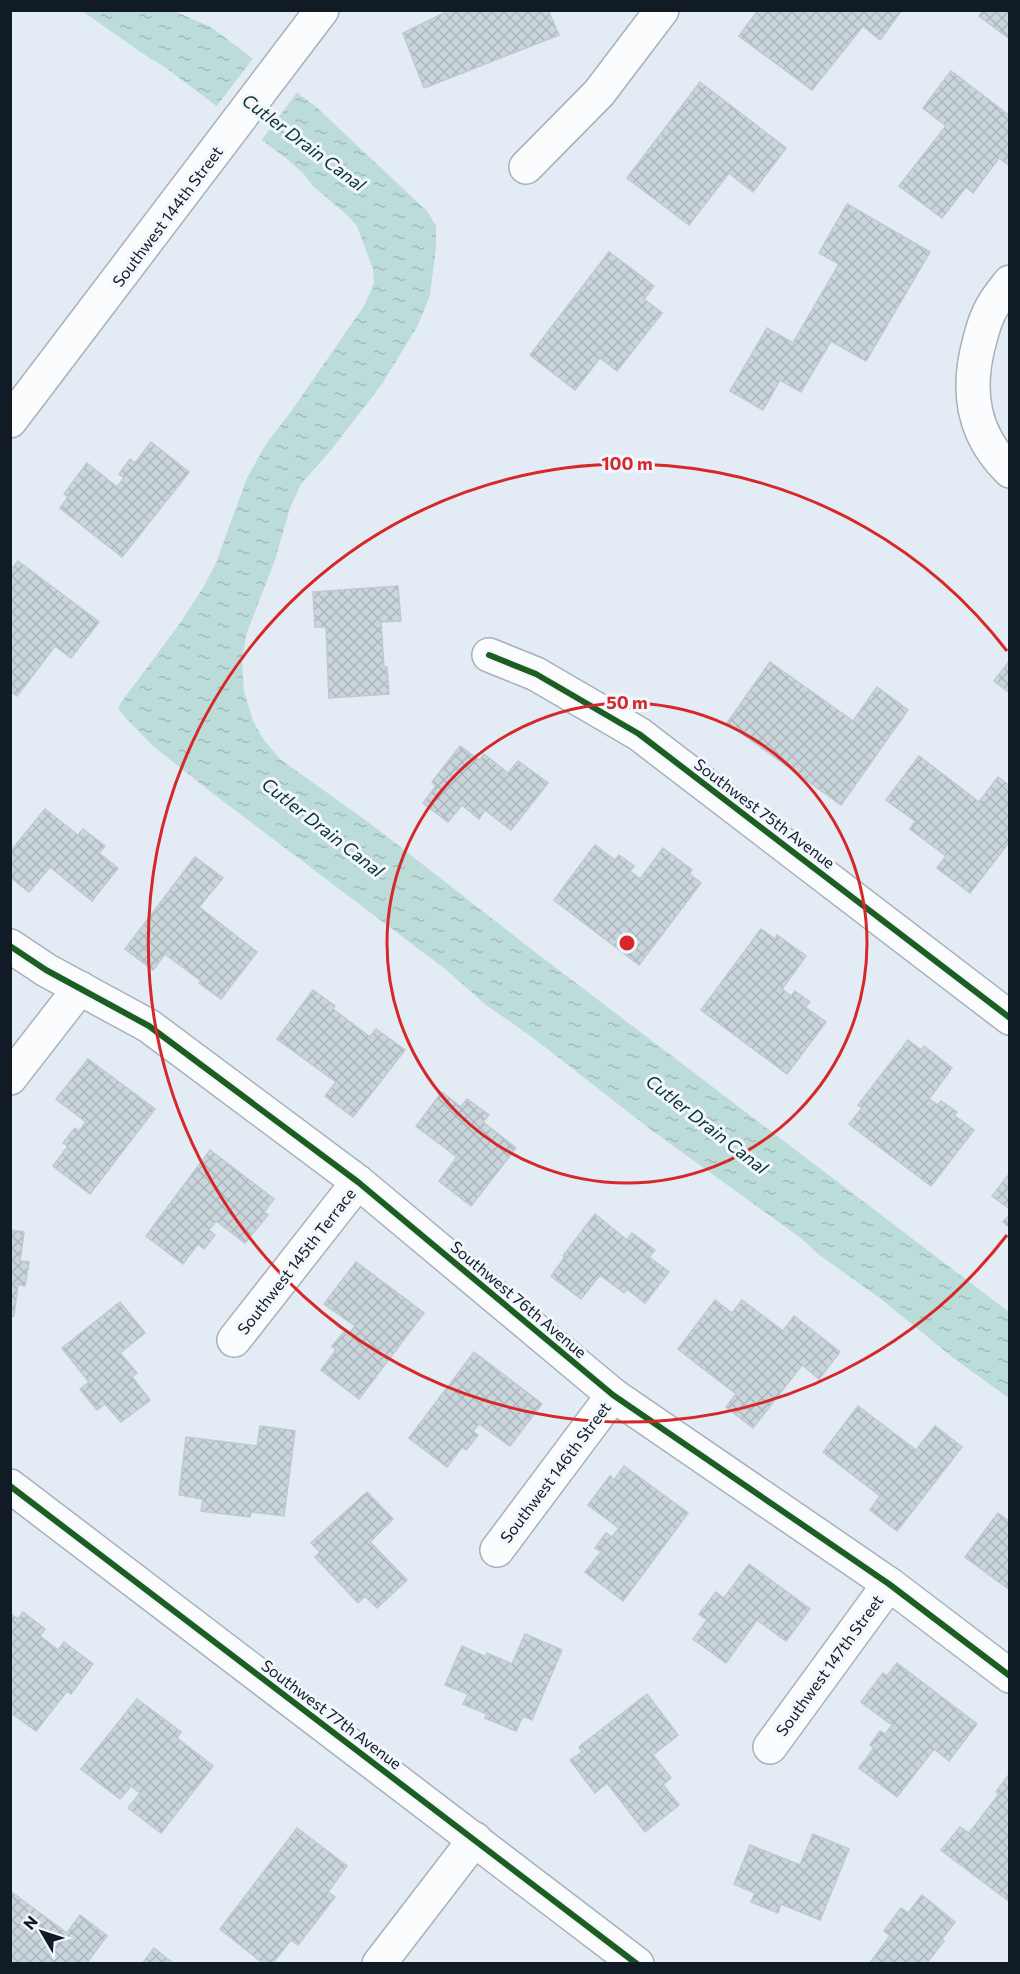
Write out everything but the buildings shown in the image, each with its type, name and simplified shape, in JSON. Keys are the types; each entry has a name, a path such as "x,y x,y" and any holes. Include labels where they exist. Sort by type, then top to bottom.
{"street":[{"name":"Southwest 144th Street","path":"10,421 322,10"},
{"path":"526,167 599,93 662,10"},
{"path":"1010,282 991,309 983,327 977,349 972,388 977,419 987,443 1010,471"},
{"name":"Southwest 75th Avenue","path":"489,655 536,674 639,734 1010,1018"},
{"name":"Southwest 76th Avenue","path":"10,946 46,970 149,1026 358,1182 613,1395 889,1584 1010,1677"},
{"path":"10,1078 80,988"},
{"name":"Southwest 145th Terrace","path":"234,1340 358,1182"},
{"name":"Southwest 146th Street","path":"496,1550 613,1395"},
{"name":"Southwest 77th Avenue","path":"10,1486 637,1964"},
{"name":"Southwest 147th Street","path":"770,1747 889,1584"},
{"path":"378,1964 475,1839"}],"water":[{"name":"Cutler Drain Canal","path":"82,11 174,11 211,27 315,106 427,211 436,226 436,248 430,295 418,325 382,384 331,450 301,484 290,508 275,560 246,635 242,662 244,691 253,721 264,740 280,759 372,825 531,949 1009,1312 1009,1398 956,1360 881,1299 818,1254 802,1239 650,1129 532,1037 486,1005 445,969 207,789 153,746 118,708 203,588 216,563 247,478 266,444 364,306 374,283 373,269 357,226 313,186 303,173 166,68"}],"pier":[{"path":"255,56 299,90 260,142 215,108"}],"cycle path":[{"path":"489,655 536,674 639,734 1010,1018"},
{"path":"10,946 46,970 149,1026 358,1182 613,1395 889,1584 1010,1676"},
{"path":"10,1486 637,1964"}]}
